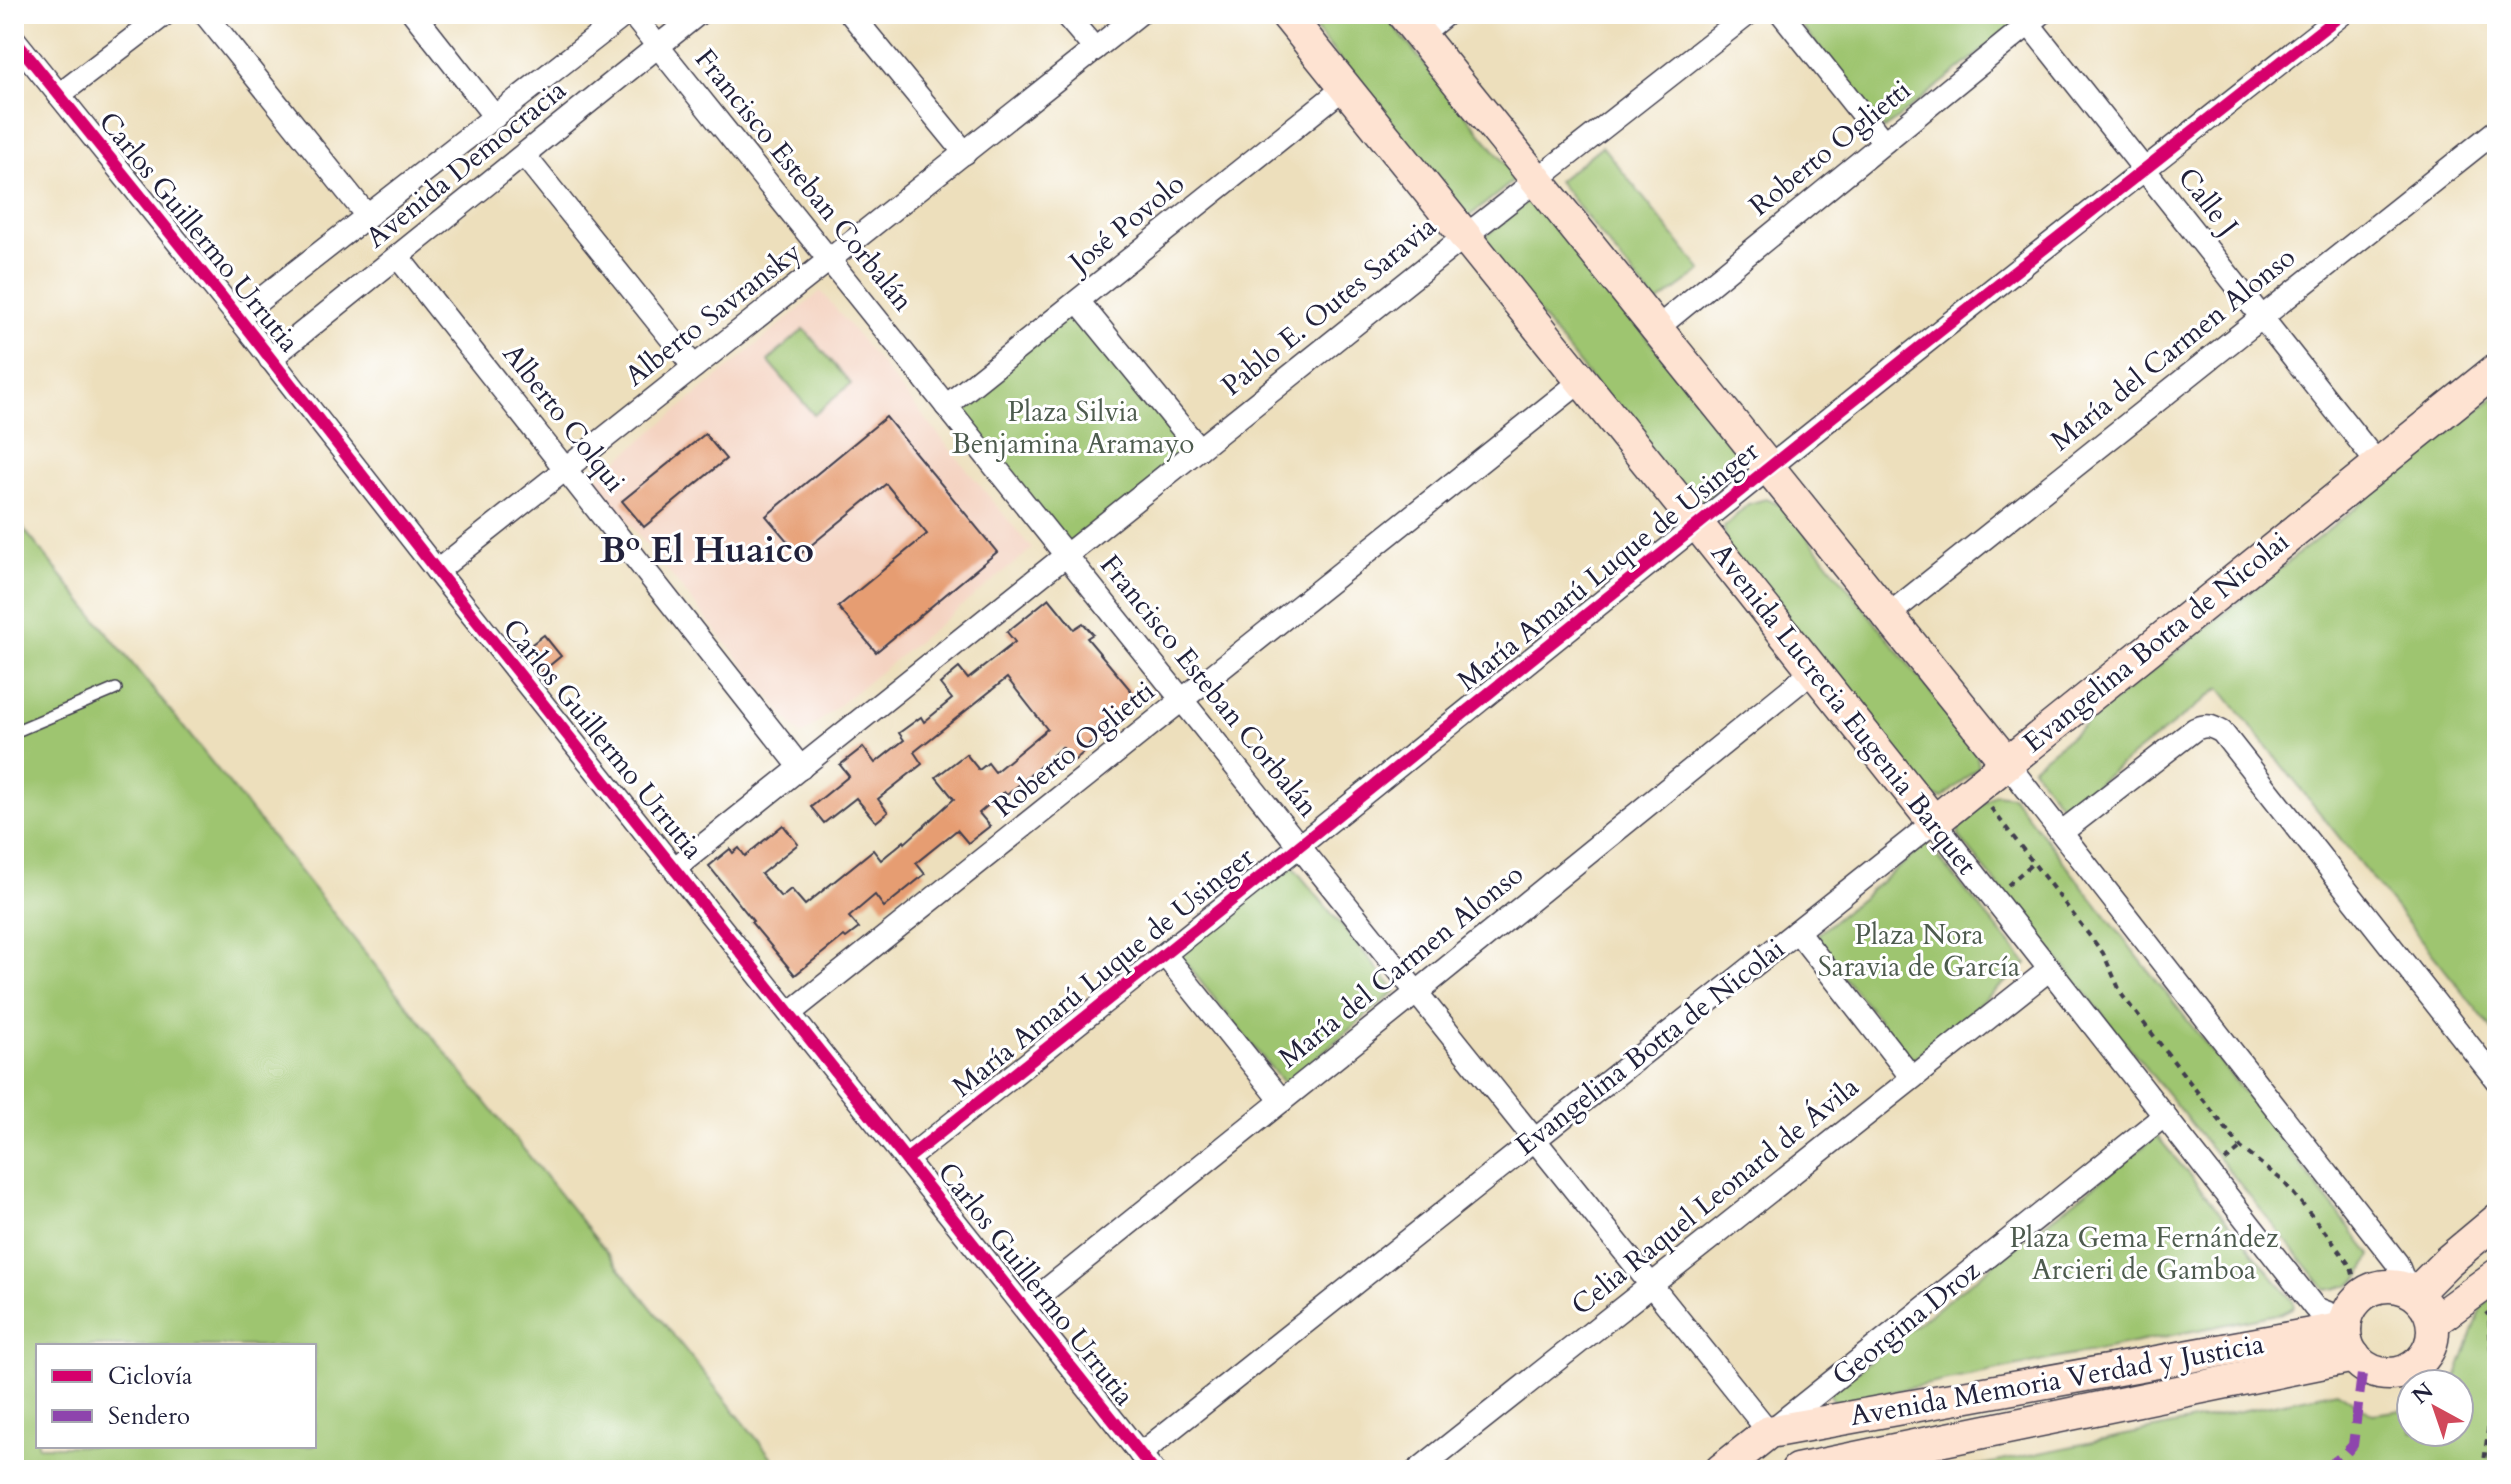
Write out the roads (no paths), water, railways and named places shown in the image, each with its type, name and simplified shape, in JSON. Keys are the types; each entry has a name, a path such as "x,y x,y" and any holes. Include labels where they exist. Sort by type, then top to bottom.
{"street":[{"path":"59,95 165,14"},
{"path":"205,14 368,217"},
{"path":"414,14 495,117"},
{"name":"Avenida Democracia","path":"238,317 626,14"},
{"name":"Francisco Esteban Corbalán","path":"632,14 1769,1432"},
{"name":"Avenida Democracia","path":"270,359 698,14"},
{"path":"851,14 965,153"},
{"path":"1065,14 1095,49"},
{"name":"Alberto Savransky","path":"437,571 1139,14"},
{"name":"Avenida Lucrecia Eugenia Barquet","path":"1286,14 1814,670 2315,1308 2348,1335"},
{"path":"1446,14 1411,24 2062,832 2397,1263 2411,1292"},
{"name":"Pablo E. Outes Saravia","path":"675,868 1535,180 1748,14"},
{"path":"1782,14 1884,142"},
{"name":"María Amarú Luque de Usinger","path":"907,1159 1767,469 2342,14"},
{"name":"Roberto Oglietti","path":"1656,329 2031,17"},
{"name":"Calle J","path":"2031,17 2145,170 2378,464"},
{"name":"Carlos Guillermo Urrutia","path":"14,39 1146,1462"},
{"name":"José Povolo","path":"946,406 1345,87"},
{"name":"María del Carmen Alonso","path":"1887,616 2497,130"},
{"path":"524,155 694,367"},
{"name":"Alberto Colqui","path":"398,257 801,768"},
{"path":"1078,301 1199,449"},
{"name":"Evangelina Botta de Nicolai","path":"1146,1462 1534,1138 1934,822 2497,369"},
{"name":"Roberto Oglietti","path":"790,1013 1581,381"},
{"name":"María del Carmen Alonso","path":"1025,1307 1814,670"},
{"path":"2062,832 2195,729 2204,725 2222,732 2497,1081"},
{"path":"1797,931 1912,1078"},
{"path":"1165,955 1282,1101"},
{"name":"Celia Raquel Leonard de Ávila","path":"1418,1470 2050,969"},
{"name":"Georgina Droz","path":"1721,1470 2165,1115"},
{"path":"2411,1292 2497,1220"},
{"path":"2433,1322 2486,1284"},
{"path":"2388,1286 2411,1292 2423,1301 2433,1322 2433,1337 2419,1363 2406,1371 2392,1374 2377,1373 2363,1366 2348,1335 2355,1302 2370,1290 2388,1286"},
{"name":"Avenida Memoria Verdad y Justicia","path":"1769,1432 2348,1335"},
{"name":"Avenida Memoria Verdad y Justicia","path":"1797,1470 2348,1335"}],"lane":[{"path":"14,732 116,689"}],"district":[{"name":"Bº El Huaico","path":"707,550"}],"park label":[{"name":"Plaza Silvia Benjamina Aramayo","path":"1073,428"},
{"name":"Plaza Nora Saravia de García","path":"1919,951"},
{"name":"Plaza Gema Fernández Arcieri de Gamboa","path":"2144,1254"}]}
